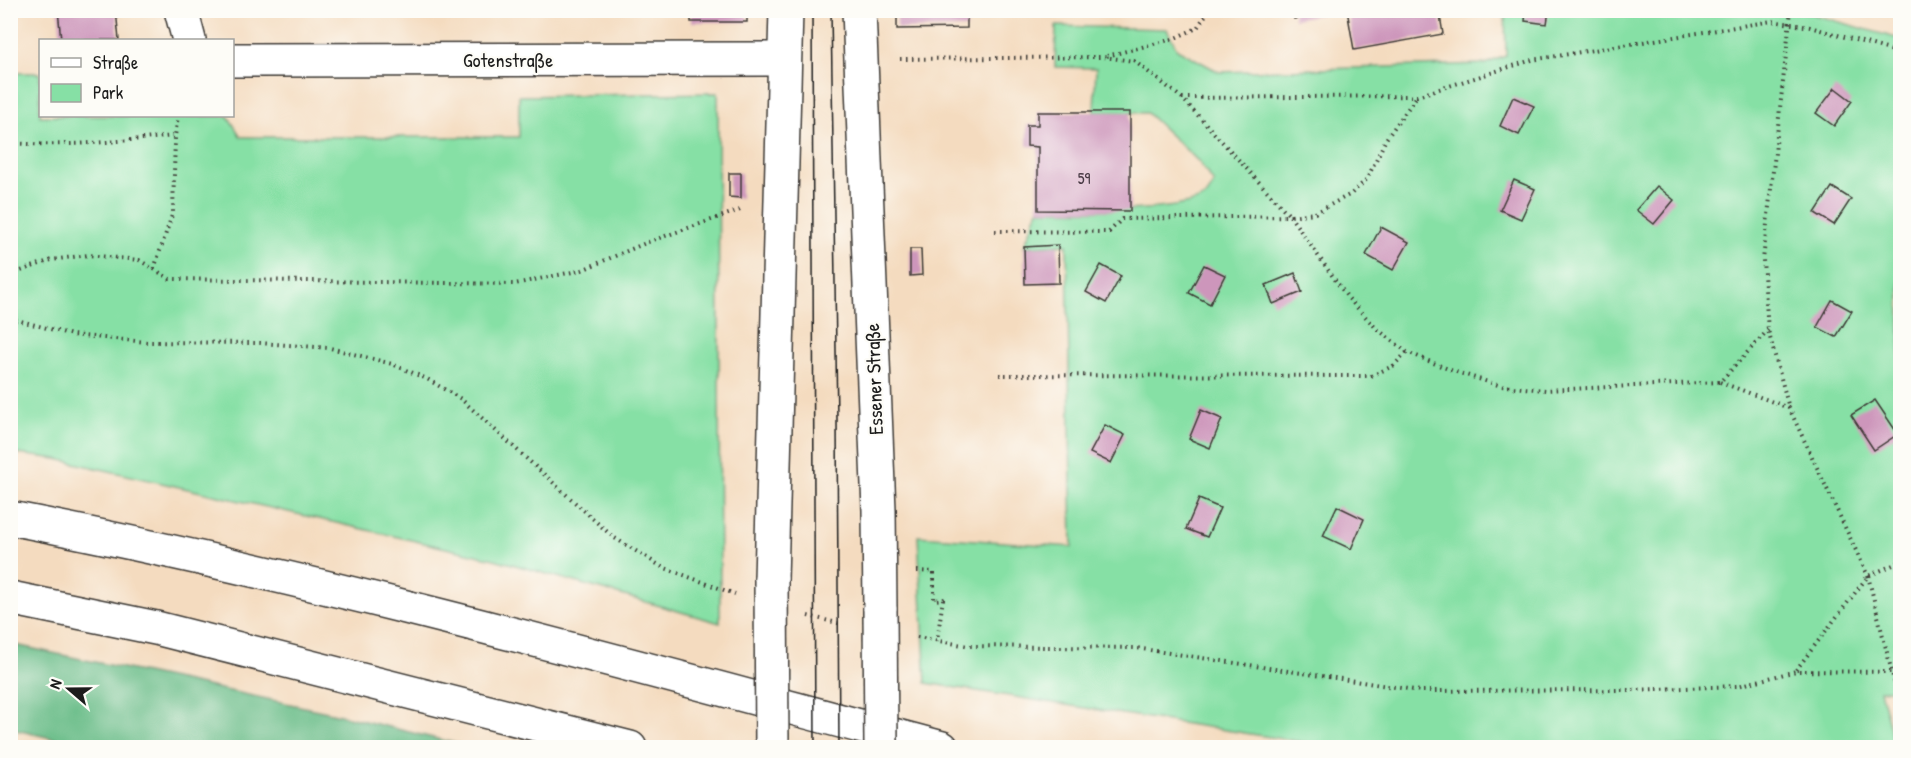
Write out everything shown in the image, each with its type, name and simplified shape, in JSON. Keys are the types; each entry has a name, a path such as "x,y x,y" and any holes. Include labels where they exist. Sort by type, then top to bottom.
{"main road":[{"path":"181,10 189,39"},
{"path":"772,747 771,580 786,10"},
{"name":"Essener Straße","path":"859,10 879,510 881,747"},
{"name":"Gotenstraße","path":"234,60 784,59"},
{"path":"10,518 112,538 330,588 942,747"},
{"path":"10,597 156,628 630,747"}],"path":[{"path":"1103,57 1173,39 1197,28 1209,10"},
{"path":"1791,10 1763,260 1768,330 1789,408 1868,576 1900,705"},
{"path":"1182,98 1417,96 1532,60 1772,21 1810,27 1900,53"},
{"path":"860,59 1103,57 1134,62 1182,98 1290,216 1348,298 1376,328 1407,352 1453,371 1501,386 1546,390 1720,382 1789,408"},
{"path":"995,231 1109,232 1122,219 1290,216 1315,213 1352,194 1367,179 1386,138 1417,96"},
{"path":"154,269 173,212 175,136 178,117"},
{"path":"10,143 100,143 175,136"},
{"path":"10,275 51,260 88,255 139,260 170,279 515,284 582,270 721,215"},
{"path":"10,318 72,335 147,342 260,343 330,348 392,364 428,379 461,399 491,424 556,488 613,537 662,567 718,590 740,596"},
{"path":"1720,382 1768,330"},
{"path":"999,375 1371,376 1393,366 1407,352"},
{"path":"1796,670 1868,576 1900,562"},
{"path":"934,572 934,600 943,600 937,641"},
{"path":"806,615 850,626"},
{"path":"915,637 968,646 1136,648 1421,691 1631,690 1738,686 1796,670 1891,672"}],"green space":[{"path":"1505,10 1801,11 1900,39 1900,690 1880,690 1895,747 1334,747 926,683 918,536 1072,547 1067,244 1024,247 1038,210 1100,211 1176,206 1207,195 1214,183 1199,162 1147,113 1094,112 1096,68 1055,67 1056,26 1167,29 1177,49 1219,72 1485,64 1506,56"},
{"path":"11,73 39,73 39,117 229,117 241,137 519,137 519,96 718,93 720,623 494,559 57,459 11,453"},
{"path":"11,644 332,713 470,747 95,748 11,729"}],"building":[{"path":"58,10 116,10 119,39 61,39"},
{"path":"691,10 747,10 747,22 691,22"},
{"path":"897,10 967,10 967,28 897,29"},
{"path":"1293,10 1335,10 1335,12 1294,19"},
{"path":"1347,10 1439,10 1443,34 1354,50"},
{"path":"1526,10 1549,10 1547,24 1525,21"},
{"path":"1835,88 1852,101 1834,126 1816,113"},
{"path":"1513,97 1534,106 1519,135 1500,126"},
{"path":"1038,112 1130,112 1130,211 1038,210 1038,147 1027,146 1027,125 1038,125"},
{"path":"729,173 741,173 741,198 729,197"},
{"path":"1514,180 1535,189 1521,219 1500,210"},
{"path":"1657,186 1674,200 1654,224 1636,210"},
{"path":"1832,187 1851,199 1834,225 1815,213"},
{"path":"1381,227 1409,242 1393,270 1366,255"},
{"path":"1058,245 1059,283 1025,284 1024,247"},
{"path":"910,249 921,249 922,275 910,276"},
{"path":"1101,265 1121,276 1106,303 1086,292"},
{"path":"1204,265 1225,275 1210,304 1189,293"},
{"path":"1295,273 1302,292 1273,304 1266,285"},
{"path":"1832,300 1852,311 1836,337 1817,327"},
{"path":"1875,400 1898,434 1874,450 1851,415"},
{"path":"1201,410 1222,419 1210,448 1189,439"},
{"path":"1105,425 1125,435 1111,463 1090,453"},
{"path":"1199,499 1220,508 1207,537 1186,529"},
{"path":"1337,506 1364,519 1351,549 1323,536"}],"tram line":[{"path":"812,10 815,748"},
{"path":"831,10 839,748"}]}
